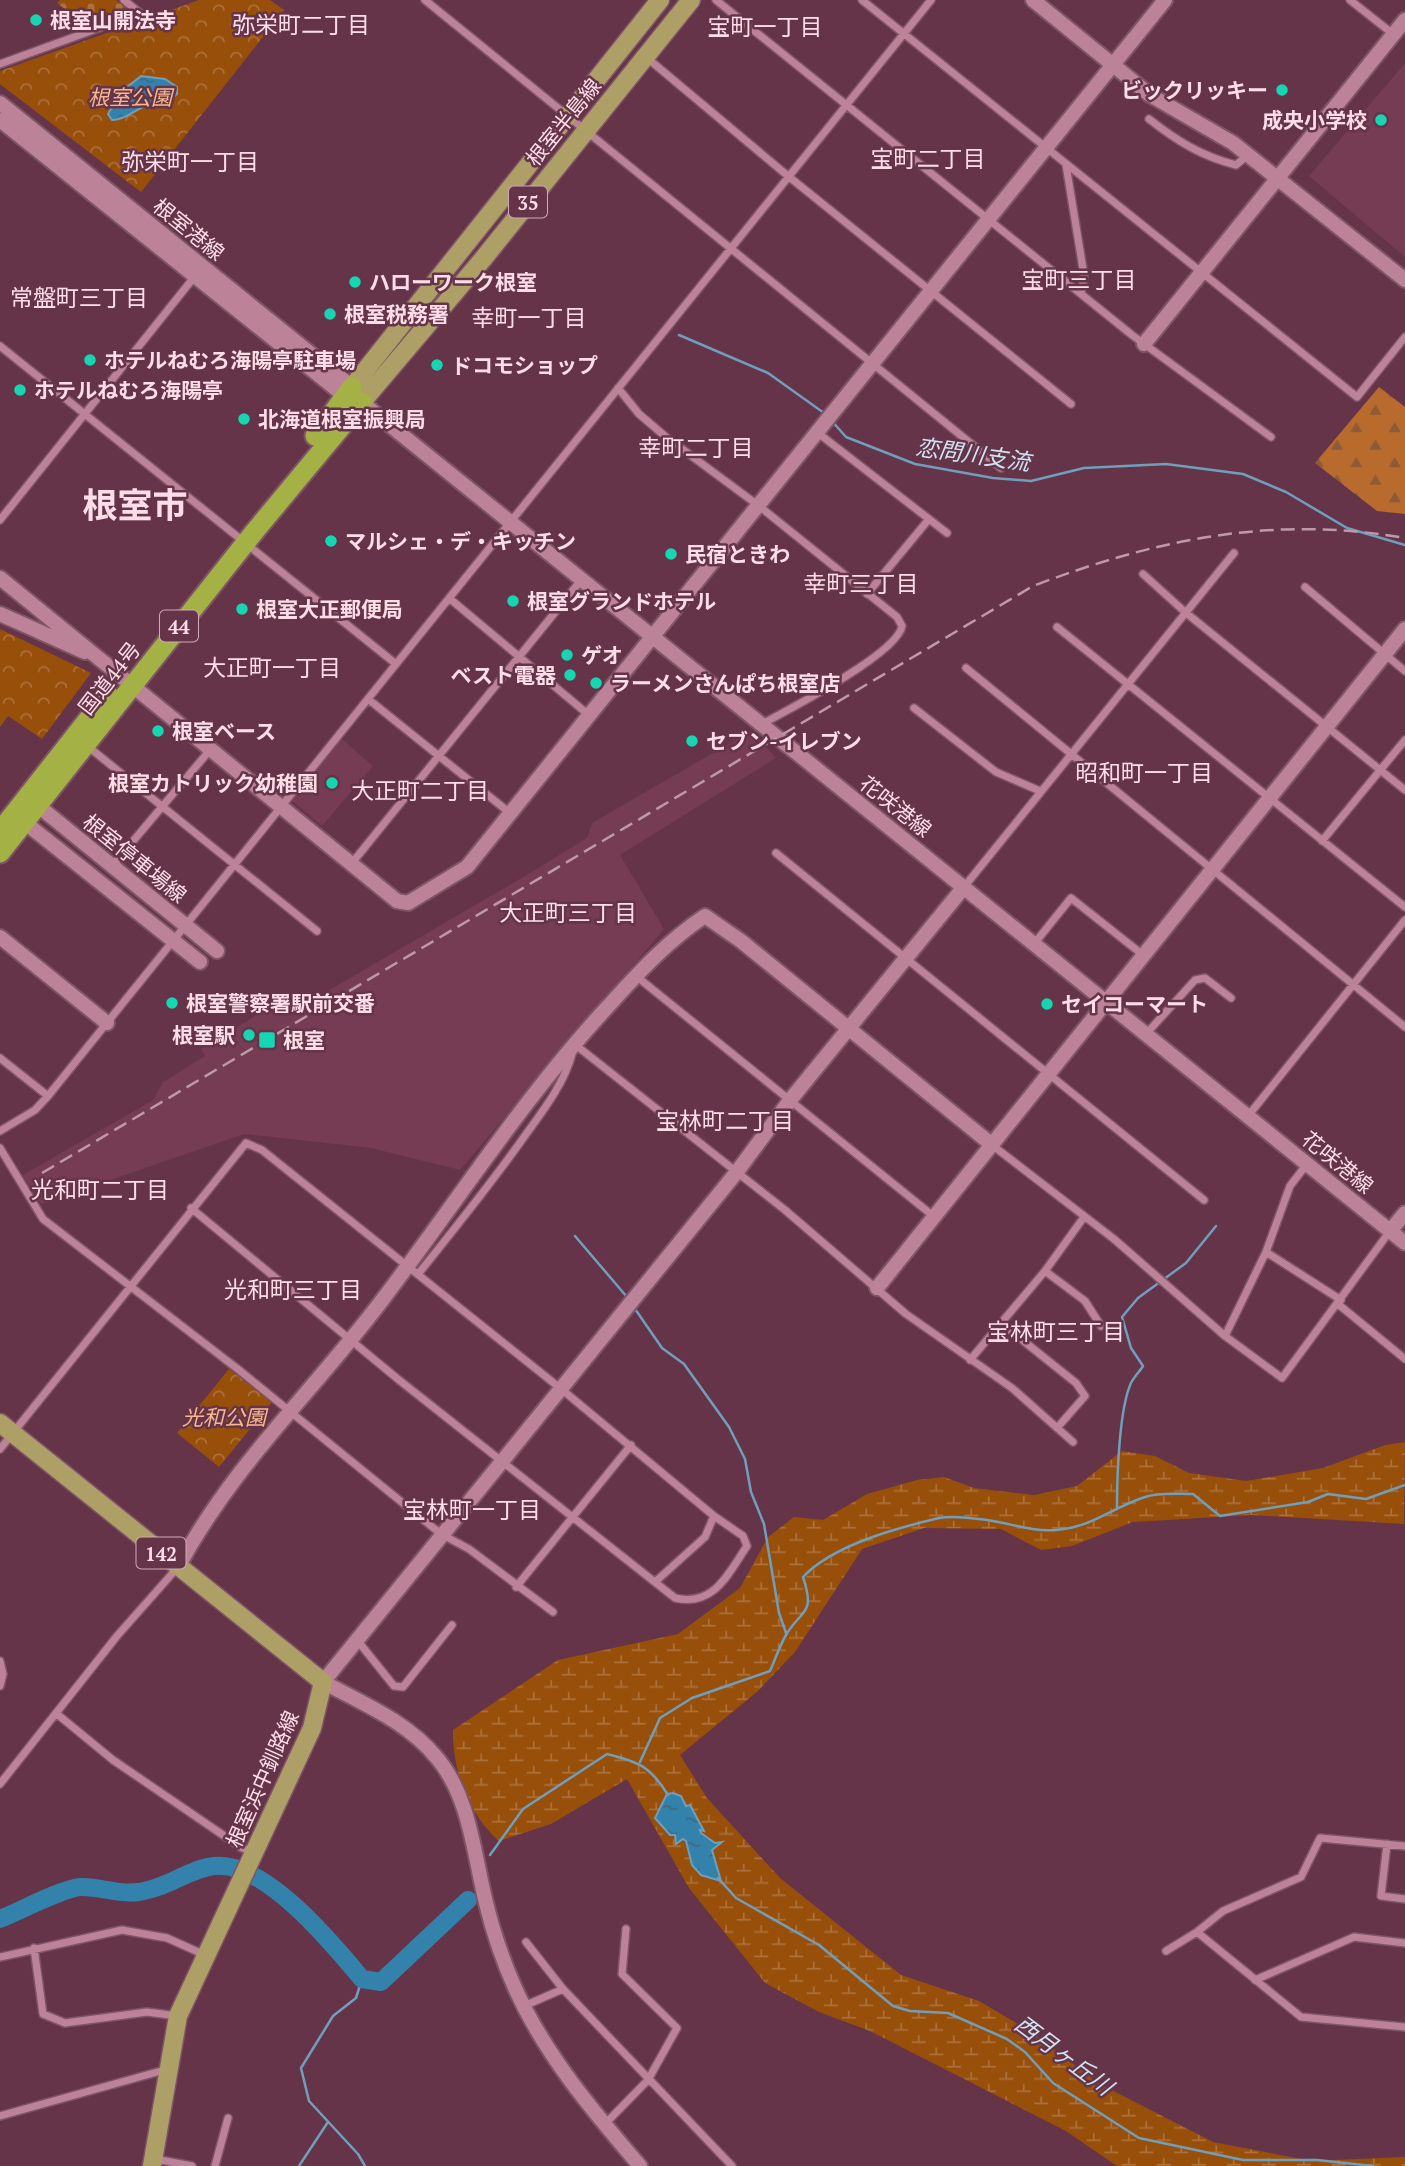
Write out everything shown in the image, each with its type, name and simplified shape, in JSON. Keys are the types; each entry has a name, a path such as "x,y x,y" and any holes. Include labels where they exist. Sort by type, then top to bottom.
{"highway":[{"name":"国道44号","path":"33,801 353,395"},
{"name":"国道44号","path":"0,853 11,823 86,744 127,680"}],"main road":[{"name":"根室半島線","path":"353,395 660,0"},
{"name":"根室半島線","path":"353,395 586,131 691,0"},
{"name":"142","path":"6,1428 323,1682"},
{"name":"根室浜中釧路線","path":"153,2162 178,2016 312,1728 323,1682"}],"street":[{"path":"0,64 140,13 124,0"},
{"path":"425,0 1001,468"},
{"path":"716,0 1144,344 1271,437"},
{"path":"862,0 1357,397 1405,337"},
{"path":"0,1131 35,1110 48,1096 931,0"},
{"path":"1033,0 1150,95 1213,131 1248,155 1405,280"},
{"path":"0,578 397,901 408,903 457,876 510,814 1165,0"},
{"path":"1350,0 1393,34"},
{"path":"1144,344 1405,20"},
{"path":"645,56 788,176 1071,404"},
{"name":"根室港線","path":"0,103 199,272"},
{"path":"1149,119 1178,142 1221,161 1236,164 1248,155"},
{"name":"根室港線","path":"0,120 199,272 353,395"},
{"path":"1066,164 1084,275 1081,294"},
{"path":"0,520 199,272"},
{"path":"0,346 396,664"},
{"path":"618,388 648,422 759,506 897,617 902,626 896,639 840,681 762,724"},
{"name":"花咲港線","path":"353,395 1405,1243"},
{"path":"818,433 947,533"},
{"path":"867,594 929,519"},
{"path":"640,2166 561,2070 523,2006 495,1936 459,1795 445,1768 418,1738 399,1723 323,1682 736,1173 791,1099 1069,754 1234,553"},
{"path":"1143,574 1185,612 1405,790"},
{"path":"351,864 582,579"},
{"path":"1305,587 1405,671"},
{"path":"449,598 590,716"},
{"path":"0,614 105,661"},
{"path":"1057,627 1405,907"},
{"path":"877,1288 1405,629"},
{"path":"967,668 1405,1027"},
{"path":"368,699 510,814"},
{"path":"915,708 996,772 1040,791"},
{"path":"1322,841 1405,740"},
{"path":"86,744 317,931"},
{"path":"112,866 210,750"},
{"name":"根室停車場線","path":"33,801 217,951"},
{"name":"根室停車場線","path":"11,823 200,962"},
{"path":"776,853 1204,1200"},
{"path":"1034,944 1071,898 1143,955"},
{"path":"413,1268 473,1171 573,1043 636,976 673,941 705,916 732,934 991,1144 1114,1239 1225,1336 1282,1378 1405,1213"},
{"path":"1248,1116 1405,920"},
{"path":"0,936 107,1023"},
{"path":"636,976 932,1216"},
{"path":"1146,1034 1195,980 1205,978 1231,998"},
{"path":"573,1043 785,1210 906,1314 1012,1388 1073,1442"},
{"path":"0,1784 117,1636 178,1567 204,1519 230,1481 349,1339 486,1190 559,1084 572,1056 573,1043"},
{"path":"0,1058 48,1096"},
{"path":"0,1449 6,1428 131,1286 191,1208 246,1143 262,1150 413,1268 714,1516 743,1536 747,1546 722,1583 704,1598 690,1601 675,1598 570,1518 191,1208"},
{"path":"0,1148 43,1219 441,1534 469,1549 516,1587 553,1612"},
{"path":"1225,1336 1266,1252 1290,1185 1307,1163"},
{"path":"970,1360 1045,1271 1084,1217"},
{"path":"1266,1252 1339,1302 1405,1359"},
{"path":"1045,1271 1085,1301 1101,1326"},
{"path":"1001,1323 1076,1383 1085,1396 1057,1428"},
{"path":"516,1587 631,1445"},
{"path":"654,1582 705,1536 714,1516"},
{"path":"357,1640 394,1685 403,1687 452,1625"},
{"path":"0,1661 0,1686"},
{"path":"57,1714 161,1794 242,1848 249,1864"},
{"path":"1166,1951 1197,1932 1223,1911 1301,1877 1320,1838 1405,1846"},
{"path":"1387,1844 1381,1896 1405,1899"},
{"path":"605,2125 648,2080 677,2028 622,1974 626,1929"},
{"path":"0,1957 122,1930 167,1938 205,1955"},
{"path":"1197,1932 1301,2017 1405,2027"},
{"path":"1255,1980 1354,1937 1405,1943"},
{"path":"526,1942 563,1989 732,2166"},
{"path":"34,1948 43,2014 65,2023 147,2012 178,2016"},
{"path":"523,2006 563,1989"},
{"path":"0,2116 168,2069"},
{"path":"215,2166 228,2118"},
{"path":"153,2162 192,2166"}],"shaded area":[{"name":"成央小学校","path":"1405,63 1405,257 1309,176"},
{"path":"751,731 776,758 620,855 664,929 460,1170 371,1148 244,1134 41,1204 23,1175 153,1100 163,1082 205,1056 201,1049 285,998 295,1010 530,873 587,838 592,823"},
{"name":"根室カトリック幼稚園","path":"341,738 373,766 322,826 292,801"}],"green space":[{"path":"60,0 116,0 125,7 124,14 88,27 57,3"},
{"name":"根室公園","path":"199,0 270,0 284,10 141,192 0,84 0,71"},
{"path":"1379,387 1405,407 1405,514 1377,511 1315,463"},
{"path":"0,629 91,673 42,739 8,716 0,727"},
{"name":"光和公園","path":"229,1369 272,1402 219,1467 177,1433"},
{"path":"1405,1442 1404,1524 1251,1515 1133,1522 1072,1546 1041,1550 1001,1529 924,1528 862,1549 795,1652 758,1691 680,1755 707,1798 780,1878 901,1975 979,2001 1030,2031 1098,2083 1213,2142 1312,2161 1405,2157 1405,2166 1117,2166 1066,2131 870,2031 819,2012 765,1983 689,1888 627,1779 551,1824 499,1841 479,1818 464,1791 453,1745 453,1730 558,1660 678,1634 740,1588 768,1537 794,1517 823,1520 867,1494 917,1480 944,1477 974,1488 1034,1495 1077,1486 1122,1451 1155,1456 1189,1473 1246,1481 1323,1468 1385,1445","holes":["665,1802 690,1806 704,1830 700,1830 701,1833 720,1843 712,1850 721,1881 696,1868 690,1859 686,1841 670,1835 661,1805"]}],"water":[{"path":"141,76 165,79 177,87 177,94 166,103 158,100 123,118 112,120 108,114 120,93"},
{"path":"667,1794 681,1796 686,1806 690,1805 704,1831 700,1830 701,1833 715,1843 722,1842 712,1850 721,1881 701,1875 692,1865 686,1841 683,1839 676,1844 675,1835 670,1835 655,1818"}],"waterway":[{"name":"恋問川支流","path":"679,335 768,373 824,413"},
{"name":"恋問川支流","path":"831,420 846,437 915,464 993,478 1031,481 1084,468 1166,464 1243,474 1286,492 1347,528 1405,545"},
{"path":"1117,1507 1124,1409 1131,1383 1143,1366 1131,1348 1122,1317 1138,1298 1186,1263 1216,1226"},
{"path":"575,1236 627,1297"},
{"path":"633,1306 662,1348 684,1364 729,1427 745,1459 751,1492 764,1524 779,1613 786,1633"},
{"path":"640,1762 660,1718 692,1698 770,1671 786,1635 807,1606 807,1590 803,1577 831,1556 866,1539 922,1522 950,1517 987,1520 1038,1530 1069,1528 1156,1494 1193,1494 1220,1516 1308,1502 1328,1494 1366,1499 1405,1485"},
{"name":"西月ヶ丘川","path":"490,1855 523,1809 607,1754 628,1760 649,1771 668,1795"},
{"name":"西月ヶ丘川","path":"0,1919 80,1887 138,1892 205,1868 233,1868 254,1876 296,1907 362,1979 381,1982 468,1900"},
{"name":"西月ヶ丘川","path":"718,1878 736,1898 819,1945 893,2006 910,2011 948,2013 1007,2039 1025,2052 1053,2083 1139,2138 1243,2160 1317,2160 1373,2166"},
{"path":"362,1979 356,1998 333,2016 301,2068 309,2101 358,2154 365,2166"},
{"path":"299,2166 328,2122"}],"railway":[{"path":"42,1173 1033,586 1125,555 1216,536 1308,529 1405,538"}],"place":[{"name":"根室山開法寺","path":"36,20"},
{"name":"ビックリッキー","path":"1282,90"},
{"name":"成央小学校","path":"1381,120"},
{"name":"ハローワーク根室","path":"355,282"},
{"name":"根室税務署","path":"330,314"},
{"name":"ホテルねむろ海陽亭駐車場","path":"90,360"},
{"name":"ドコモショップ","path":"437,365"},
{"name":"ホテルねむろ海陽亭","path":"20,390"},
{"name":"北海道根室振興局","path":"244,419"},
{"name":"マルシェ・デ・キッチン","path":"331,541"},
{"name":"民宿ときわ","path":"671,554"},
{"name":"根室グランドホテル","path":"513,601"},
{"name":"根室大正郵便局","path":"242,609"},
{"name":"ゲオ","path":"567,655"},
{"name":"ベスト電器","path":"570,675"},
{"name":"ラーメンさんぱち根室店","path":"596,683"},
{"name":"根室ベース","path":"158,731"},
{"name":"セブン-イレブン","path":"692,741"},
{"name":"根室カトリック幼稚園","path":"332,783"},
{"name":"根室警察署駅前交番","path":"172,1003"},
{"name":"セイコーマート","path":"1047,1004"},
{"name":"根室駅","path":"249,1035"},
{"name":"根室","path":"267,1040"}],"district":[{"name":"弥栄町二丁目","path":"301,24"},
{"name":"宝町一丁目","path":"765,26"},
{"name":"宝町二丁目","path":"928,158"},
{"name":"弥栄町一丁目","path":"190,161"},
{"name":"宝町三丁目","path":"1079,279"},
{"name":"常盤町三丁目","path":"79,297"},
{"name":"幸町一丁目","path":"529,317"},
{"name":"幸町二丁目","path":"696,447"},
{"name":"根室市","path":"135,505"},
{"name":"幸町三丁目","path":"861,583"},
{"name":"大正町一丁目","path":"272,667"},
{"name":"昭和町一丁目","path":"1144,772"},
{"name":"大正町二丁目","path":"420,790"},
{"name":"大正町三丁目","path":"568,912"},
{"name":"宝林町二丁目","path":"725,1120"},
{"name":"光和町二丁目","path":"100,1189"},
{"name":"光和町三丁目","path":"293,1289"},
{"name":"宝林町三丁目","path":"1056,1331"},
{"name":"宝林町一丁目","path":"472,1509"}]}
